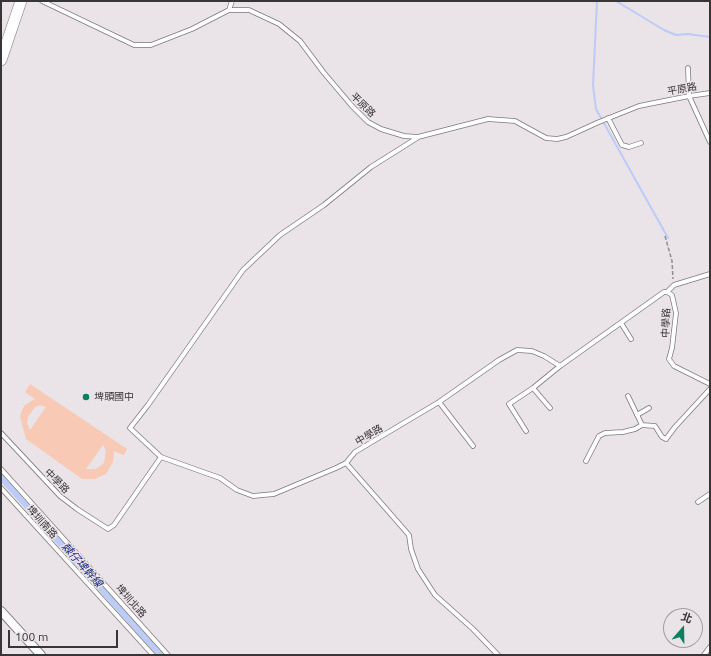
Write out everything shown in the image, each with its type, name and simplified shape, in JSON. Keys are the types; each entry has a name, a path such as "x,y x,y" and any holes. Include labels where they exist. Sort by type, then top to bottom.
{"main road":[{"path":"1,60 21,1"}],"street":[{"path":"1,611 41,655"}],"lane":[{"name":"平原路","path":"42,1 134,45 151,45 192,29 229,10 249,10 279,24 300,41 324,73 352,106 368,122 381,129 404,136 418,137 488,119 515,121 546,138 557,139 566,137 639,106 710,93"},
{"path":"229,10 232,1"},
{"path":"688,68 689,96 710,142"},
{"path":"608,118 622,145 629,146 641,143"},
{"path":"161,457 130,428 148,405 243,270 280,235 324,205 371,167 418,137"},
{"path":"667,292 674,285 710,274"},
{"name":"中學路","path":"1,433 60,496 108,530 114,525 161,457 220,478 237,490 253,496 274,494 346,463 355,452 439,402 499,360 517,350 532,351 544,356 560,366 664,292 672,295 676,313 672,348 669,358 674,366 710,384"},
{"path":"621,323 631,339"},
{"path":"526,431 509,404 533,388 560,366"},
{"path":"533,388 550,408"},
{"path":"586,461 599,436 605,433 624,432 642,425 655,426 662,437 666,439 710,389"},
{"path":"628,396 642,425"},
{"path":"439,402 473,446"},
{"path":"637,415 649,408"},
{"path":"346,463 409,535 411,549 418,569 435,595 473,629 498,655"},
{"name":"埤圳北路","path":"1,469 168,655"},
{"name":"埤圳南路","path":"1,488 153,655"},
{"path":"698,502 710,494"},
{"path":"704,655 710,647"}],"path":[{"path":"665,236 672,261 674,285"}],"shaded area":[{"path":"30,384 127,449 124,455 114,451 113,462 106,474 95,479 82,479 26,439 20,417 25,405 35,399 25,392","holes":["40,405 46,407 30,430 27,423 28,417 35,407","103,445 106,450 104,463 96,469 86,469"]}],"waterway":[{"path":"597,1 593,85 596,109 668,238"},
{"path":"616,1 664,30 676,35 688,34 710,37"},
{"name":"棘仔埤幹線","path":"1,476 162,655"}],"place":[{"name":"埤頭國中","path":"86,397"}]}
